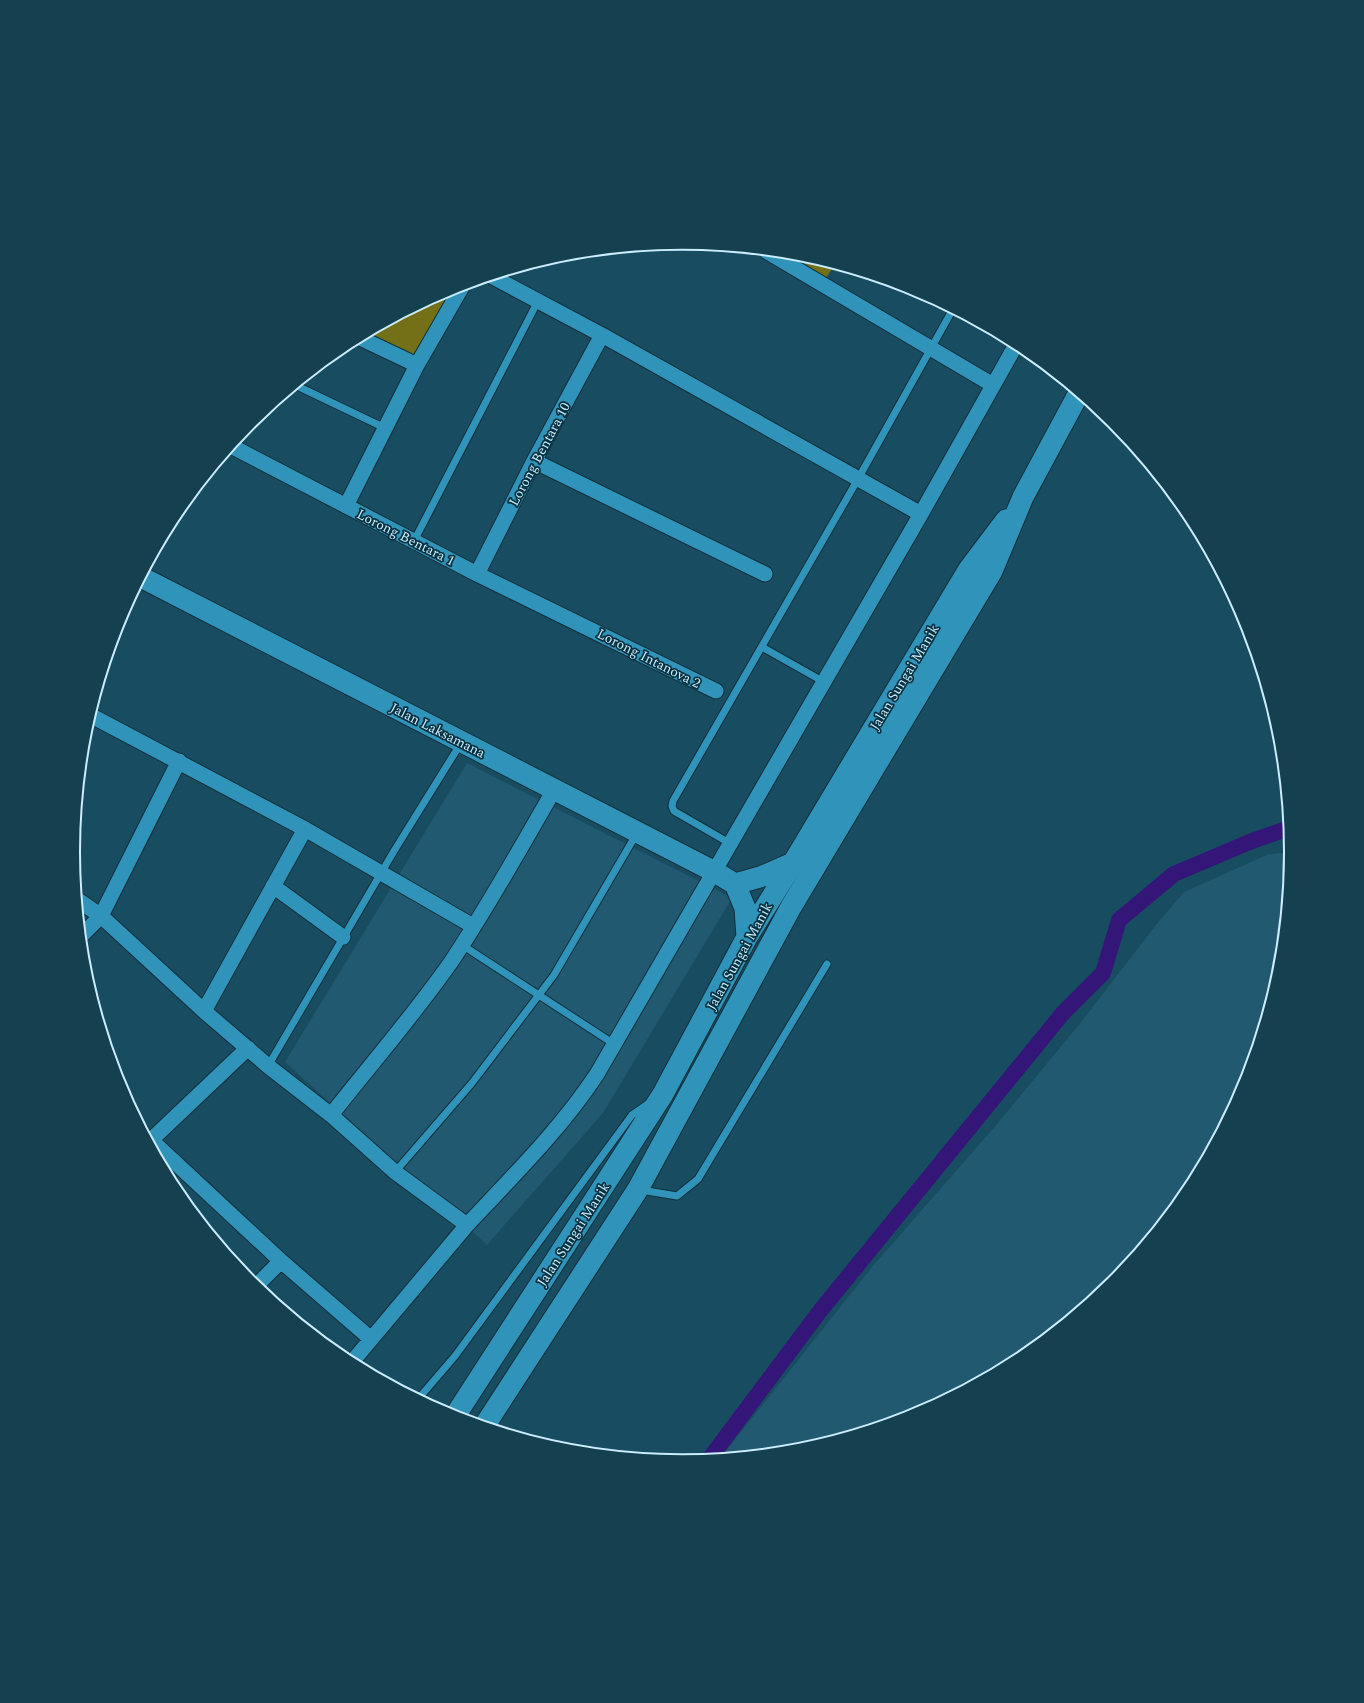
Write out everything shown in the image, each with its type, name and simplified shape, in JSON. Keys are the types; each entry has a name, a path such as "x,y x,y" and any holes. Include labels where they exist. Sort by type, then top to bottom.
{"main road":[{"name":"Jalan Sungai Manik","path":"487,1422 638,1189 791,907 992,572 1023,497 1077,397"},
{"name":"Jalan Sungai Manik","path":"459,1411 663,1094 747,937 794,863 969,569 1023,497"},
{"name":"Jalan Laksamana","path":"145,579 638,832 735,884"},
{"path":"747,937 744,908 735,884 763,876 794,863"}],"street":[{"path":"777,258 993,385"},
{"path":"496,279 602,335 921,514"},
{"path":"346,506 417,365 458,293"},
{"name":"Lorong Bentara 10","path":"477,574 534,461 602,335"},
{"path":"365,340 417,365"},
{"path":"356,1357 467,1225 541,1146 578,1102 614,1044 715,872 921,514 1013,349"},
{"name":"Lorong Bentara 1","path":"235,448 477,574 583,624"},
{"path":"534,461 765,574"},
{"name":"Lorong Intanova 2","path":"583,624 716,691"},
{"path":"96,718 305,829 473,926"},
{"path":"85,932 101,916 179,761"},
{"path":"331,1115 428,993 473,926 554,790"},
{"path":"204,1011 305,829"},
{"path":"273,886 344,937"},
{"path":"82,903 101,916 204,1011 268,1066 331,1115 395,1172 467,1225"},
{"path":"153,1137 248,1048"},
{"path":"159,1148 281,1261 371,1339"},
{"path":"261,1281 281,1261"}],"lane":[{"path":"414,541 538,301"},
{"path":"731,844 674,811 672,806 673,801 858,479 951,313"},
{"path":"300,387 385,428"},
{"path":"762,647 824,682"},
{"path":"268,1066 381,873 461,742"},
{"path":"395,1172 472,1083 554,975 638,832"},
{"path":"461,944 614,1044"},
{"path":"638,1189 677,1196 698,1179 827,964"},
{"path":"422,1394 455,1356 632,1115 663,1094"}],"shaded area":[{"path":"801,261 832,269 826,278"},
{"path":"451,295 414,358 370,337 416,312"},
{"path":"467,763 732,898 603,1113 487,1245 285,1062"},
{"path":"1284,853 1283,891 1279,930 1272,969 1252,1045 1222,1118 1203,1153 1183,1186 1160,1218 1135,1248 1108,1277 1079,1304 1048,1329 983,1373 948,1391 912,1408 876,1422 838,1433 799,1442 725,1452 872,1267 997,1124 1082,1021 1155,926 1184,892 1269,854"}],"waterway":[{"path":"714,1452 820,1311 1063,1013 1103,973 1119,920 1174,874 1252,841 1283,830"}]}
